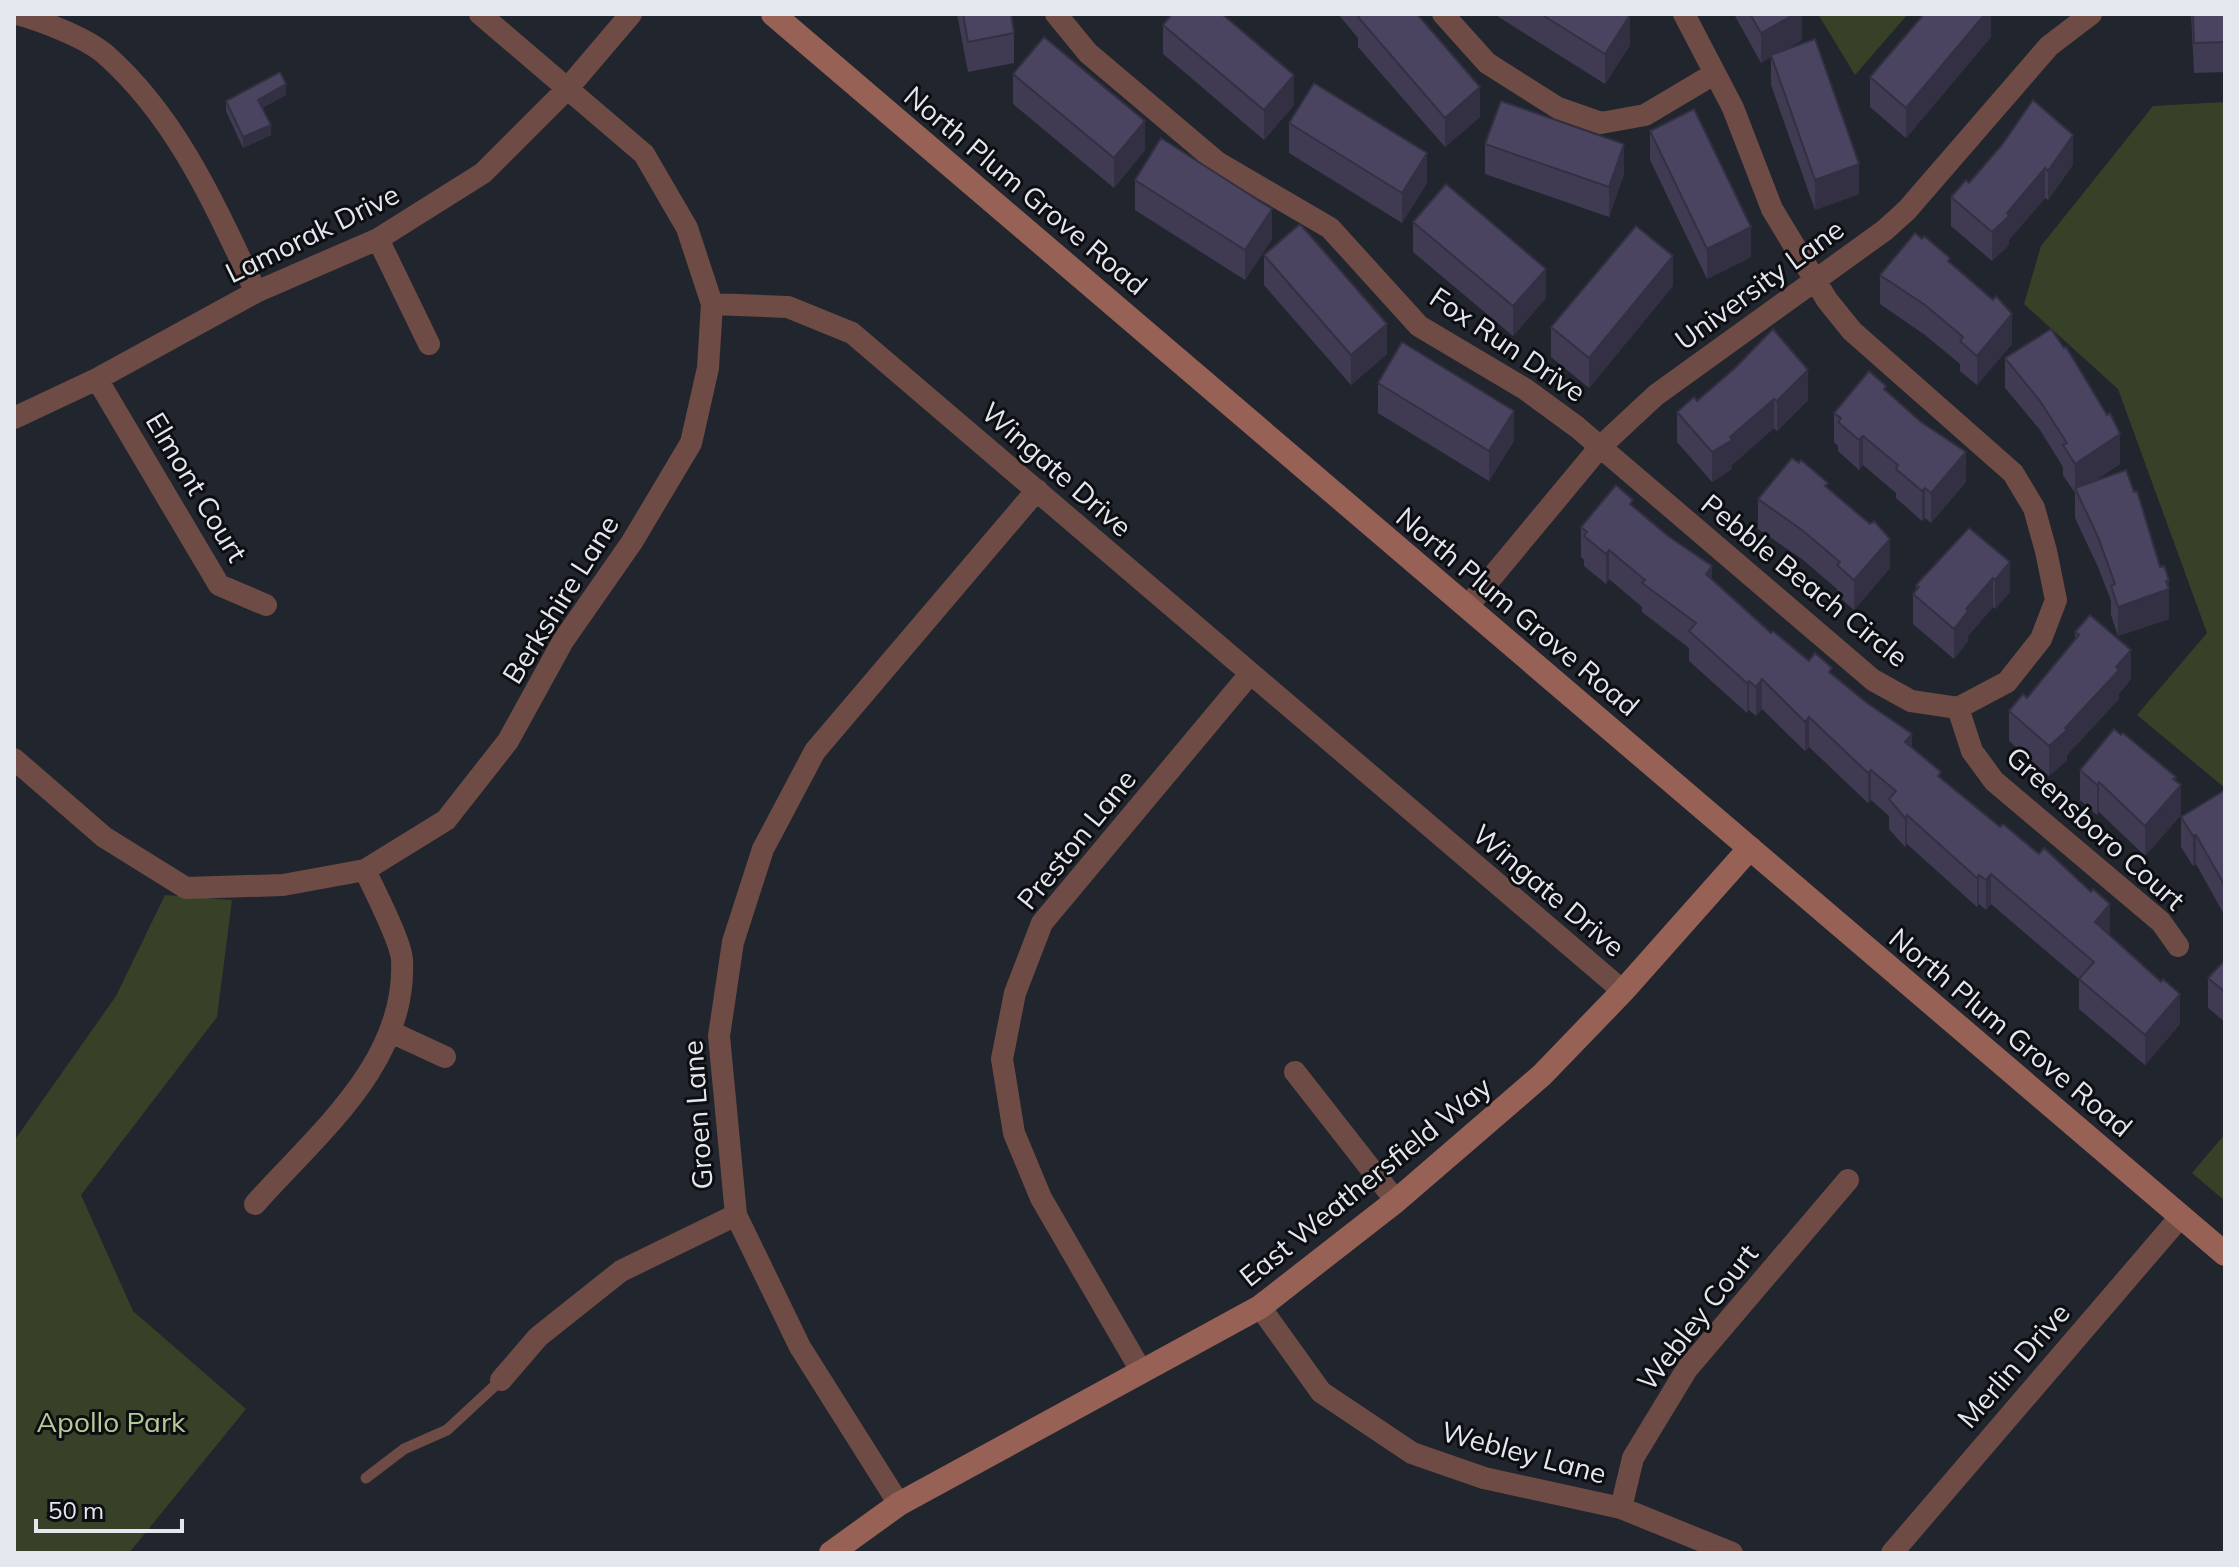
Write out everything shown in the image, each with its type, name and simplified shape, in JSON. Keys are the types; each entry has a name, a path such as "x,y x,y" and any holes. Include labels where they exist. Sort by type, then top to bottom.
{"street":[{"path":"17,14 39,20 104,53 153,106 202,177 256,292"},
{"path":"480,14 644,154 687,228 712,304"},
{"name":"Lamorak Drive","path":"14,418 97,379 256,292 378,239 483,173 568,88 631,14"},
{"name":"North Plum Grove Road","path":"773,14 2225,1254"},
{"name":"Fox Run Drive","path":"1056,14 1088,53 1217,162 1330,228 1419,326 1525,389 1599,448"},
{"path":"1443,14 1487,63 1558,108 1601,123 1645,115 1714,74"},
{"path":"1684,14 1733,108 1772,209 1815,281 1852,331 2013,473 2034,508 2056,600 2041,639 2007,682 1958,708"},
{"name":"University Lane","path":"1467,607 1487,578 1599,448 1656,395 1815,281 1907,210 2049,46 2091,14"},
{"path":"378,239 429,344"},
{"name":"Wingate Drive","path":"712,304 788,307 852,333 1249,675 1623,991"},
{"name":"Berkshire Lane","path":"365,870 446,820 508,741 563,641 632,542 691,443 708,368 712,304"},
{"name":"Elmont Court","path":"97,379 219,585 266,605"},
{"name":"Pebble Beach Circle","path":"1599,448 1873,680 1911,701 1958,708"},
{"name":"Groen Lane","path":"899,1504 800,1347 736,1215 719,1036 733,942 763,849 815,751 1037,490"},
{"name":"Preston Lane","path":"1140,1369 1041,1198 1014,1133 1002,1059 1015,993 1042,923 1249,675"},
{"name":"Greensboro Court","path":"1958,708 1972,751 1994,781 2161,922 2178,946"},
{"path":"14,759 104,837 186,888 283,885 365,870 403,957 399,1014 374,1069 255,1204"},
{"name":"East Weathersfield Way","path":"831,1553 899,1504 1140,1369 1260,1307 1396,1201 1542,1075 1623,991 1750,848"},
{"path":"391,1032 445,1057"},
{"path":"1295,1072 1396,1201"},
{"name":"Webley Court","path":"1621,1508 1633,1458 1687,1369 1848,1180"},
{"path":"501,1380 538,1337 621,1271 736,1215"},
{"name":"Merlin Drive","path":"1892,1553 2181,1216"},
{"name":"Webley Lane","path":"1260,1307 1321,1392 1412,1453 1484,1478 1621,1508 1732,1553"}],"lane":[{"path":"366,1478 404,1449 447,1430 501,1380"}],"green space":[{"path":"1818,14 1908,14 1855,75"},
{"path":"2225,102 2225,788 2137,715 2207,633 2118,389 2024,304 2041,246 2153,106"},
{"name":"Apollo Park","path":"165,895 232,900 217,1017 81,1195 133,1311 246,1409 129,1553 14,1553 14,1141 116,996"},
{"path":"2225,1134 2225,1201 2192,1173"}],"building":[{"path":"963,14 1011,14 1014,33 968,42"},
{"path":"1172,14 1222,14 1294,75 1264,110 1163,25"},
{"path":"1362,14 1417,14 1480,87 1445,118 1358,17"},
{"path":"1541,14 1628,14 1630,15 1605,54"},
{"path":"1750,14 1795,14 1761,33"},
{"path":"1924,14 1985,14 1906,108 1870,77"},
{"path":"2193,14 2225,14 2225,42 2194,43"},
{"path":"1044,37 1145,121 1114,158 1013,74"},
{"path":"1815,39 1859,164 1815,180 1771,55"},
{"path":"280,72 286,84 258,100 271,125 243,137 226,101"},
{"path":"1314,83 1427,153 1402,193 1289,123"},
{"path":"2033,100 2073,135 2048,171 2045,168 2007,213 2009,216 1992,232 1951,197 1966,180 1969,183 2002,145"},
{"path":"1501,101 1624,144 1609,187 1485,144"},
{"path":"1694,109 1751,227 1707,249 1650,131"},
{"path":"1161,138 1272,209 1245,250 1135,180"},
{"path":"1446,184 1546,269 1513,306 1413,222"},
{"path":"1300,224 1387,324 1351,355 1264,255"},
{"path":"1636,226 1673,256 1589,358 1551,327"},
{"path":"1915,233 1922,239 1924,236 1950,258 1948,261 1993,300 1996,296 2012,314 1977,356 1960,341 1963,337 1925,305 1880,275"},
{"path":"1773,329 1808,370 1777,401 1774,399 1730,437 1732,440 1712,452 1677,412 1694,397 1697,401"},
{"path":"2051,329 2066,347 2107,415 2110,413 2120,434 2075,464 2063,445 2067,443 2040,401 2005,358"},
{"path":"1402,342 1514,411 1489,451 1378,383"},
{"path":"1869,371 1921,422 1966,452 1931,493 1925,488 1922,491 1896,469 1898,465 1863,436 1859,440 1838,422 1841,418 1834,413"},
{"path":"1792,458 1799,463 1801,460 1828,483 1825,486 1870,524 1874,521 1890,539 1854,580 1837,565 1840,562 1758,499"},
{"path":"2126,470 2134,492 2137,491 2160,567 2164,566 2169,580 2166,581 2169,589 2118,607 2111,586 2115,584 2075,488"},
{"path":"1616,485 1633,500 1630,504 1668,536 1712,566 1706,574 1771,633 1773,631 1809,661 1815,653 1832,668 1829,672 1912,734 1905,742 1941,772 1938,776 2000,827 2003,824 2039,854 2044,848 2091,892 2093,889 2110,904 2095,922 2161,982 2163,979 2180,994 2145,1035 2079,979 2094,962 1991,874 1986,880 1979,875 1977,878 1907,815 1905,818 1889,799 1896,791 1871,770 1868,773 1809,717 1805,722 1762,679 1756,687 1749,681 1747,683 1689,631 1696,623 1642,583 1645,580 1609,550 1606,554 1584,536 1587,532 1581,527"},
{"path":"1969,528 2010,562 1966,609 1968,611 1954,629 1913,594 1919,587 1916,585"},
{"path":"2090,615 2131,650 2116,667 2119,670 2065,728 2067,730 2049,746 2009,711 2023,694 2027,698 2079,635 2075,632"},
{"path":"2114,729 2176,777 2173,779 2181,785 2145,826 2099,782 2097,785 2080,770"},
{"path":"2225,790 2225,886 2196,835 2193,836 2181,817"},
{"path":"2225,960 2225,992 2208,978"}]}
